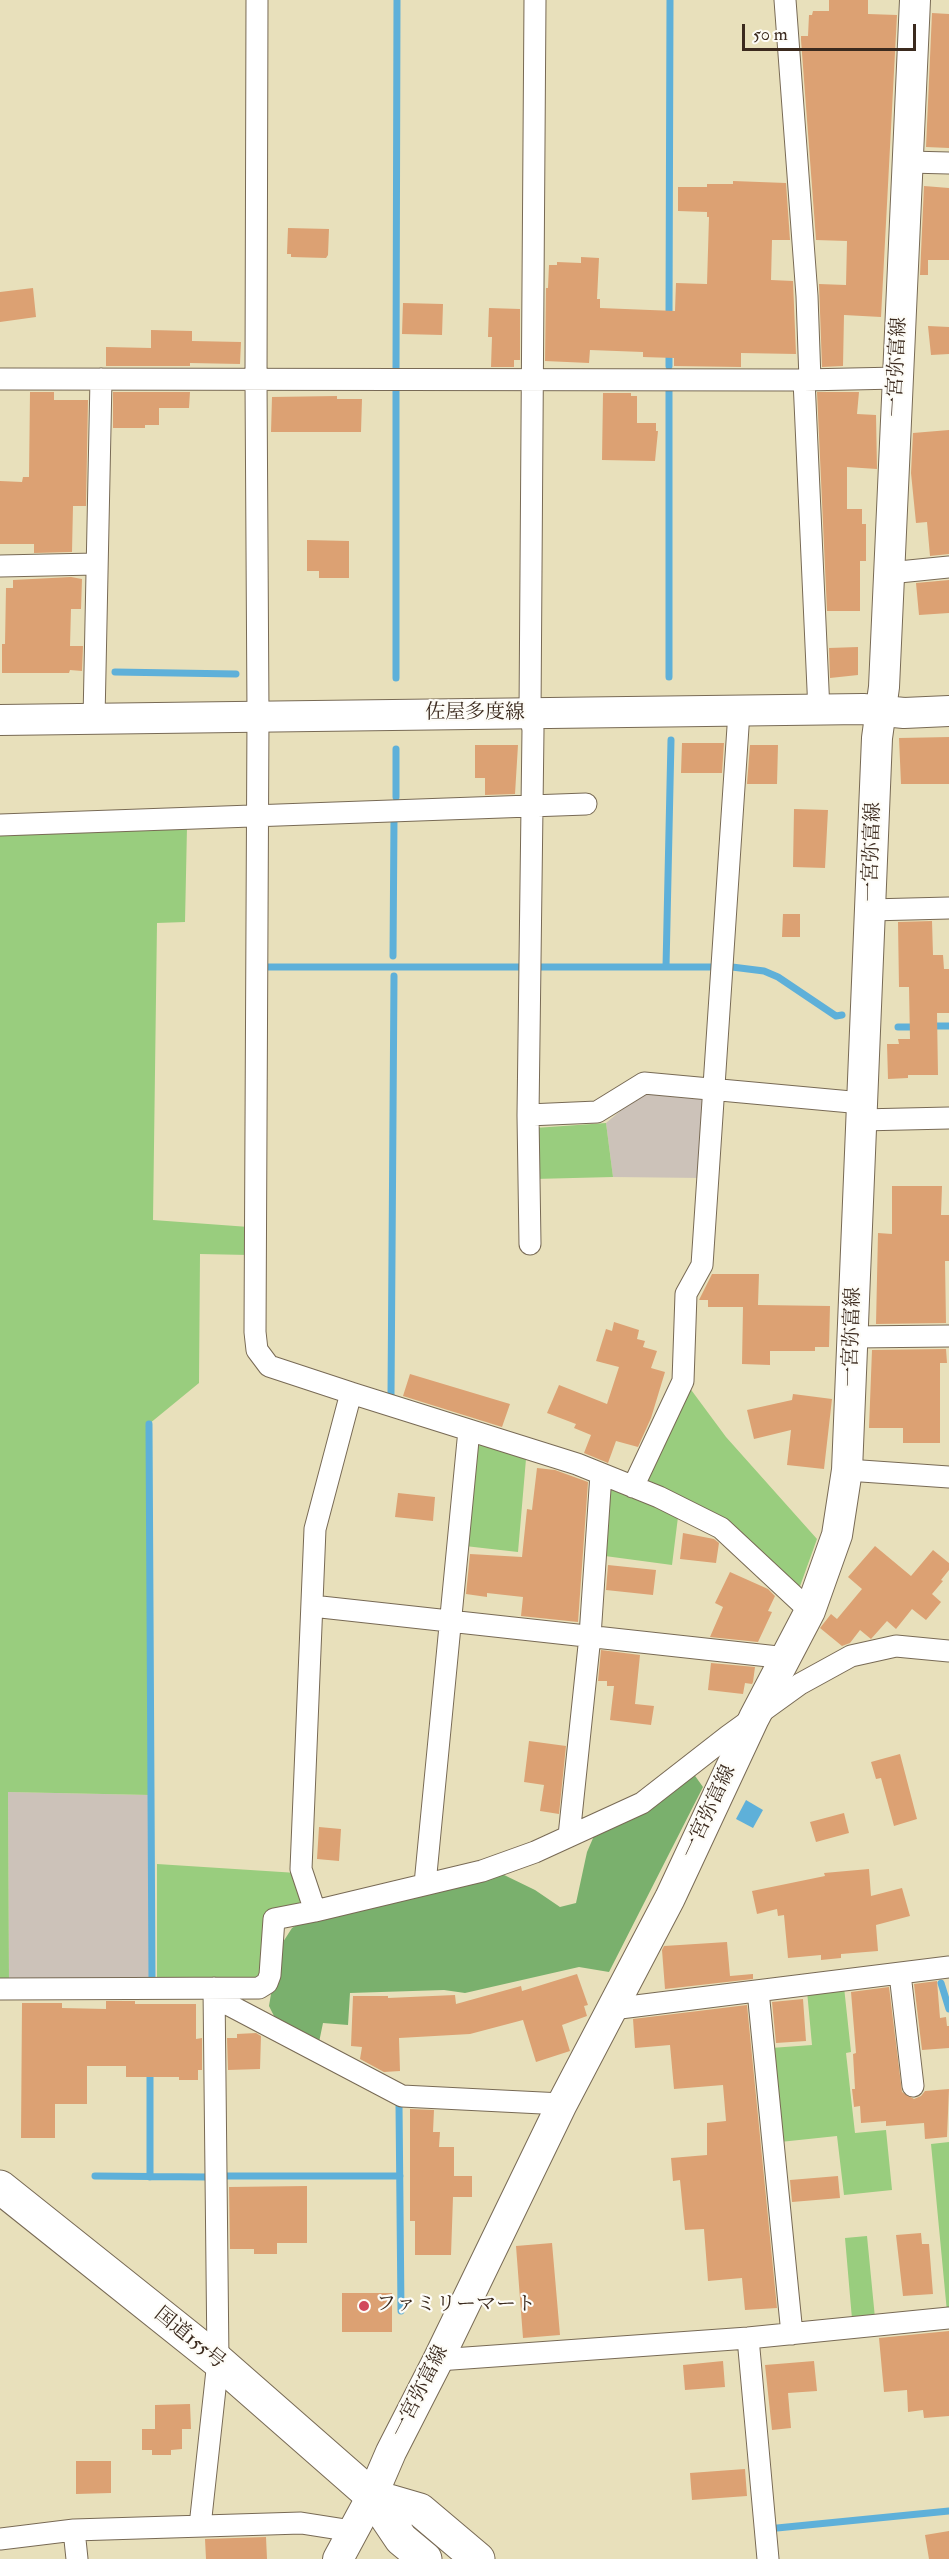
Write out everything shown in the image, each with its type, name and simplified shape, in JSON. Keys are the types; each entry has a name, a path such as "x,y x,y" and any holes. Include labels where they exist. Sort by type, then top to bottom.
{"highway":[{"name":"国道155号","path":"0,2187 218,2361 372,2496 400,2539 426,2559"},
{"name":"国道155号","path":"372,2496 420,2510 478,2559"}],"main road":[{"name":"一宮弥富線","path":"338,2559 372,2496 391,2452 562,2104 670,1898 754,1718 810,1611 837,1536 847,1470 877,738 884,687 915,0"},
{"name":"佐屋多度線","path":"0,720 862,709 904,713 949,711"}],"street":[{"path":"257,0 257,1350 269,1366 601,1474 721,1528 810,1611"},
{"path":"530,1244 528,1115 533,730 531,713 532,380 536,0"},
{"path":"785,0 806,284 807,380 819,711"},
{"path":"908,162 949,163"},
{"path":"0,379 807,380 898,378"},
{"path":"94,719 101,379"},
{"path":"0,566 96,564"},
{"path":"889,573 949,567"},
{"path":"633,1487 682,1381 686,1294 702,1265 739,712"},
{"path":"0,825 586,804"},
{"path":"870,910 949,908"},
{"path":"528,1115 597,1112 644,1083 714,1089 861,1111 949,1118"},
{"path":"853,1337 949,1336"},
{"path":"315,1911 301,1869 315,1529 351,1393"},
{"path":"425,1884 469,1430"},
{"path":"847,1470 949,1477"},
{"path":"569,1836 590,1636 601,1474"},
{"path":"312,1606 787,1658"},
{"path":"0,1989 259,1988 267,1983 274,1919 482,1871 535,1852 642,1803 800,1684 851,1656 896,1646 949,1651"},
{"path":"612,2009 949,1968"},
{"path":"900,1974 913,2086"},
{"path":"214,1988 231,2006 402,2096 562,2104"},
{"path":"200,2526 218,2361 214,1988"},
{"path":"758,1991 792,2334"},
{"path":"438,2360 748,2338 949,2318"},
{"path":"748,2338 768,2559"},
{"path":"0,2539 74,2530 301,2523 352,2531"},
{"path":"74,2530 77,2559"}],"shaded area":[{"path":"643,1092 709,1099 703,1178 613,1177 606,1123"},
{"path":"8,1792 151,1795 152,1980 9,1982"}],"green space":[{"path":"187,827 185,922 157,923 153,1220 249,1227 249,1255 200,1254 199,1383 149,1424 151,1795 8,1792 9,1982 0,1982 0,832"},
{"path":"606,1123 613,1177 534,1179 535,1128"},
{"path":"689,1387 726,1437 817,1539 799,1589 644,1484"},
{"path":"484,1442 526,1459 518,1552 465,1546 474,1450"},
{"path":"610,1487 678,1517 672,1565 605,1556"},
{"path":"693,1773 703,1787 609,1972 579,1967 465,1993 444,1990 350,1993 348,2025 323,2023 318,2047 276,2020 269,2006 271,1994 277,1985 283,1942 292,1928 310,1917 500,1873 535,1890 560,1907 576,1903 587,1852 597,1829"},
{"path":"157,1864 297,1873 309,1907 267,1915 261,1973 253,1981 157,1981"},
{"path":"844,1987 851,2052 846,2053 855,2133 886,2130 892,2190 844,2195 837,2136 780,2142 771,2048 812,2045 807,1991"},
{"path":"949,2142 949,2312 947,2312 931,2144"},
{"path":"867,2236 875,2318 852,2319 845,2238"}],"water":[{"path":"746,1800 763,1810 753,1828 736,1819"}],"building":[{"path":"829,0 868,0 868,14 897,15 881,317 844,315 843,366 822,367 819,284 846,285 847,241 816,240 801,36 808,36 809,15 812,15 813,11 829,11"},
{"path":"932,13 949,14 949,148 926,147"},
{"path":"733,181 786,183 790,240 772,240 771,280 793,281 796,354 741,353 741,367 674,366 674,358 643,357 643,352 590,350 589,363 545,361 546,288 548,288 549,265 557,265 557,262 581,263 581,257 599,258 597,299 600,299 600,308 675,311 676,283 707,284 709,217 707,217 707,212 678,211 678,187 707,187 707,184 733,184"},
{"path":"924,186 949,188 949,260 928,260 928,275 920,275"},
{"path":"288,228 329,229 326,258 291,257 291,254 287,254"},
{"path":"33,288 36,317 0,322 0,292"},
{"path":"403,303 443,304 442,335 402,334"},
{"path":"489,308 520,309 520,360 514,360 514,367 491,367 492,337 488,337"},
{"path":"928,326 949,327 949,354 931,355"},
{"path":"151,330 192,331 192,341 241,342 240,364 106,366 106,347 151,348"},
{"path":"30,392 54,392 54,400 88,400 86,506 73,506 72,552 34,553 34,544 0,544 0,481 22,482 23,477 29,477"},
{"path":"113,392 190,392 189,408 159,408 159,425 145,425 145,428 113,428"},
{"path":"817,392 859,392 857,414 876,415 877,469 847,467 847,509 862,509 862,524 866,524 866,561 860,561 860,611 827,611"},
{"path":"603,393 631,393 631,396 637,396 637,423 656,423 656,431 658,431 655,461 602,460"},
{"path":"337,396 337,399 362,399 361,432 271,432 272,397"},
{"path":"949,430 949,554 930,556 927,522 916,523 911,473 913,433"},
{"path":"307,540 349,541 349,578 319,578 319,571 307,571"},
{"path":"71,577 82,579 81,609 71,609 70,646 83,646 82,671 2,673 6,588 13,588 13,580"},
{"path":"949,580 949,613 919,615 916,583"},
{"path":"858,647 858,675 830,678 829,648"},
{"path":"949,737 949,784 901,784 899,738"},
{"path":"682,743 724,743 722,773 681,773"},
{"path":"475,745 518,745 515,794 485,795 485,778 475,778"},
{"path":"750,745 778,745 777,784 747,784"},
{"path":"794,809 828,810 825,868 793,867"},
{"path":"783,914 800,914 800,937 782,937"},
{"path":"932,921 933,955 943,955 944,969 949,969 949,1013 937,1013 938,1075 908,1075 908,1078 888,1079 887,1044 899,1044 898,1039 910,1039 909,987 899,987 898,922"},
{"path":"892,1186 942,1186 941,1215 949,1215 949,1261 945,1261 946,1323 876,1324 878,1233 892,1234"},
{"path":"712,1274 759,1274 758,1305 830,1306 829,1347 815,1347 815,1351 770,1351 770,1365 742,1364 743,1307 708,1307 708,1300 699,1300"},
{"path":"614,1322 639,1330 637,1339 645,1341 643,1347 657,1351 651,1368 665,1372 651,1418 638,1447 616,1441 608,1463 584,1453 591,1435 574,1428 576,1424 547,1413 559,1385 607,1404 619,1367 596,1361 606,1329 612,1331"},
{"path":"946,1349 947,1363 940,1363 940,1443 903,1443 903,1428 869,1428 872,1350"},
{"path":"410,1374 510,1404 502,1427 403,1396"},
{"path":"793,1394 832,1399 824,1469 787,1465 791,1430 754,1439 747,1410 792,1400"},
{"path":"537,1468 555,1470 588,1482 578,1622 521,1616 523,1597 487,1593 487,1597 466,1594 470,1554 522,1557 527,1509 532,1510"},
{"path":"398,1493 435,1497 433,1521 395,1517"},
{"path":"683,1533 714,1539 719,1543 716,1563 680,1559"},
{"path":"875,1546 911,1576 933,1550 949,1563 949,1570 941,1580 943,1581 932,1594 941,1602 926,1620 912,1609 896,1629 887,1621 871,1639 860,1630 850,1643 842,1646 820,1628 831,1614 837,1619 862,1589 848,1577"},
{"path":"608,1565 656,1570 653,1595 606,1590"},
{"path":"730,1572 768,1589 775,1596 768,1611 772,1612 758,1642 710,1637 723,1607 715,1603"},
{"path":"601,1650 640,1655 635,1704 654,1706 651,1725 610,1720 614,1686 607,1686 607,1681 598,1681"},
{"path":"711,1663 755,1667 753,1682 752,1684 745,1683 743,1694 708,1690"},
{"path":"529,1741 566,1746 559,1814 540,1811 544,1785 524,1782"},
{"path":"900,1754 917,1819 894,1826 881,1778 876,1779 871,1762"},
{"path":"844,1813 849,1833 816,1842 810,1822"},
{"path":"319,1827 341,1829 339,1861 317,1859"},
{"path":"869,1869 871,1896 902,1888 910,1916 876,1925 878,1951 841,1954 841,1958 821,1960 821,1955 788,1958 784,1915 778,1916 777,1909 757,1914 752,1891 825,1876 824,1873"},
{"path":"727,1942 730,1976 753,1974 753,1979 665,1989 662,1950 664,1946"},
{"path":"577,1974 588,2005 584,2006 587,2016 562,2025 570,2051 536,2062 523,2020 470,2034 399,2038 400,2071 384,2072 360,2059 362,2047 351,2046 353,1996 388,1996 388,1998 455,1995 456,2004 521,1986 522,1991"},
{"path":"937,1981 940,2018 946,2017 947,2026 949,2026 949,2048 922,2050 914,1984"},
{"path":"889,1987 902,2092 914,2099 925,2091 949,2089 947,2137 925,2139 924,2123 886,2126 886,2121 861,2123 860,2106 854,2107 853,2054 856,2053 851,1992"},
{"path":"803,1999 806,2041 776,2043 772,2002"},
{"path":"106,2001 135,2001 135,2004 196,2004 196,2039 202,2038 202,2070 198,2070 198,2080 179,2080 179,2077 126,2077 126,2066 87,2066 87,2104 55,2104 55,2138 21,2138 22,2003 62,2003 62,2008 106,2009"},
{"path":"747,2005 777,2308 745,2310 742,2278 708,2281 704,2229 685,2230 680,2180 673,2181 671,2158 707,2155 707,2123 726,2121 723,2085 674,2089 670,2045 635,2048 633,2019"},
{"path":"256,2033 261,2036 260,2069 228,2070 227,2038 237,2038 237,2034"},
{"path":"410,2109 434,2110 433,2132 440,2132 439,2147 454,2147 454,2176 472,2176 472,2197 453,2197 451,2255 415,2255 415,2221 410,2221"},
{"path":"838,2176 840,2198 792,2202 790,2180"},
{"path":"307,2186 307,2243 277,2243 277,2254 254,2254 254,2249 230,2249 229,2187"},
{"path":"921,2233 922,2244 929,2244 933,2294 903,2296 896,2235"},
{"path":"552,2243 560,2335 523,2338 516,2246"},
{"path":"342,2293 392,2293 392,2332 342,2332"},
{"path":"949,2331 949,2416 924,2418 923,2410 908,2412 907,2390 884,2392 879,2338"},
{"path":"723,2361 725,2387 685,2390 683,2365"},
{"path":"814,2361 817,2391 788,2393 791,2428 772,2430 765,2365"},
{"path":"190,2404 191,2429 182,2429 182,2449 171,2450 171,2455 152,2455 152,2450 142,2450 142,2429 155,2429 155,2405"},
{"path":"76,2461 111,2461 111,2493 76,2494"},
{"path":"745,2469 747,2496 692,2500 690,2473"},
{"path":"949,2531 949,2559 929,2559 925,2535"},
{"path":"266,2537 267,2559 206,2559 205,2539"}],"waterway":[{"path":"396,372 397,0"},
{"path":"669,318 670,0"},
{"path":"669,351 669,366"},
{"path":"396,390 396,678"},
{"path":"669,391 669,677"},
{"path":"115,672 236,674"},
{"path":"666,967 671,740"},
{"path":"396,749 396,797"},
{"path":"393,956 394,820"},
{"path":"266,967 525,967"},
{"path":"540,967 714,967"},
{"path":"732,967 764,971 778,977 836,1016 842,1015"},
{"path":"391,1395 394,976"},
{"path":"930,1026 949,1026"},
{"path":"898,1027 916,1027"},
{"path":"149,1424 152,1980"},
{"path":"941,1983 949,2009"},
{"path":"150,2069 150,2177"},
{"path":"399,2104 401,2311"},
{"path":"95,2176 208,2177"},
{"path":"220,2176 400,2176"},
{"path":"777,2528 949,2511"}],"place":[{"name":"ファミリーマート","path":"364,2306"}]}
